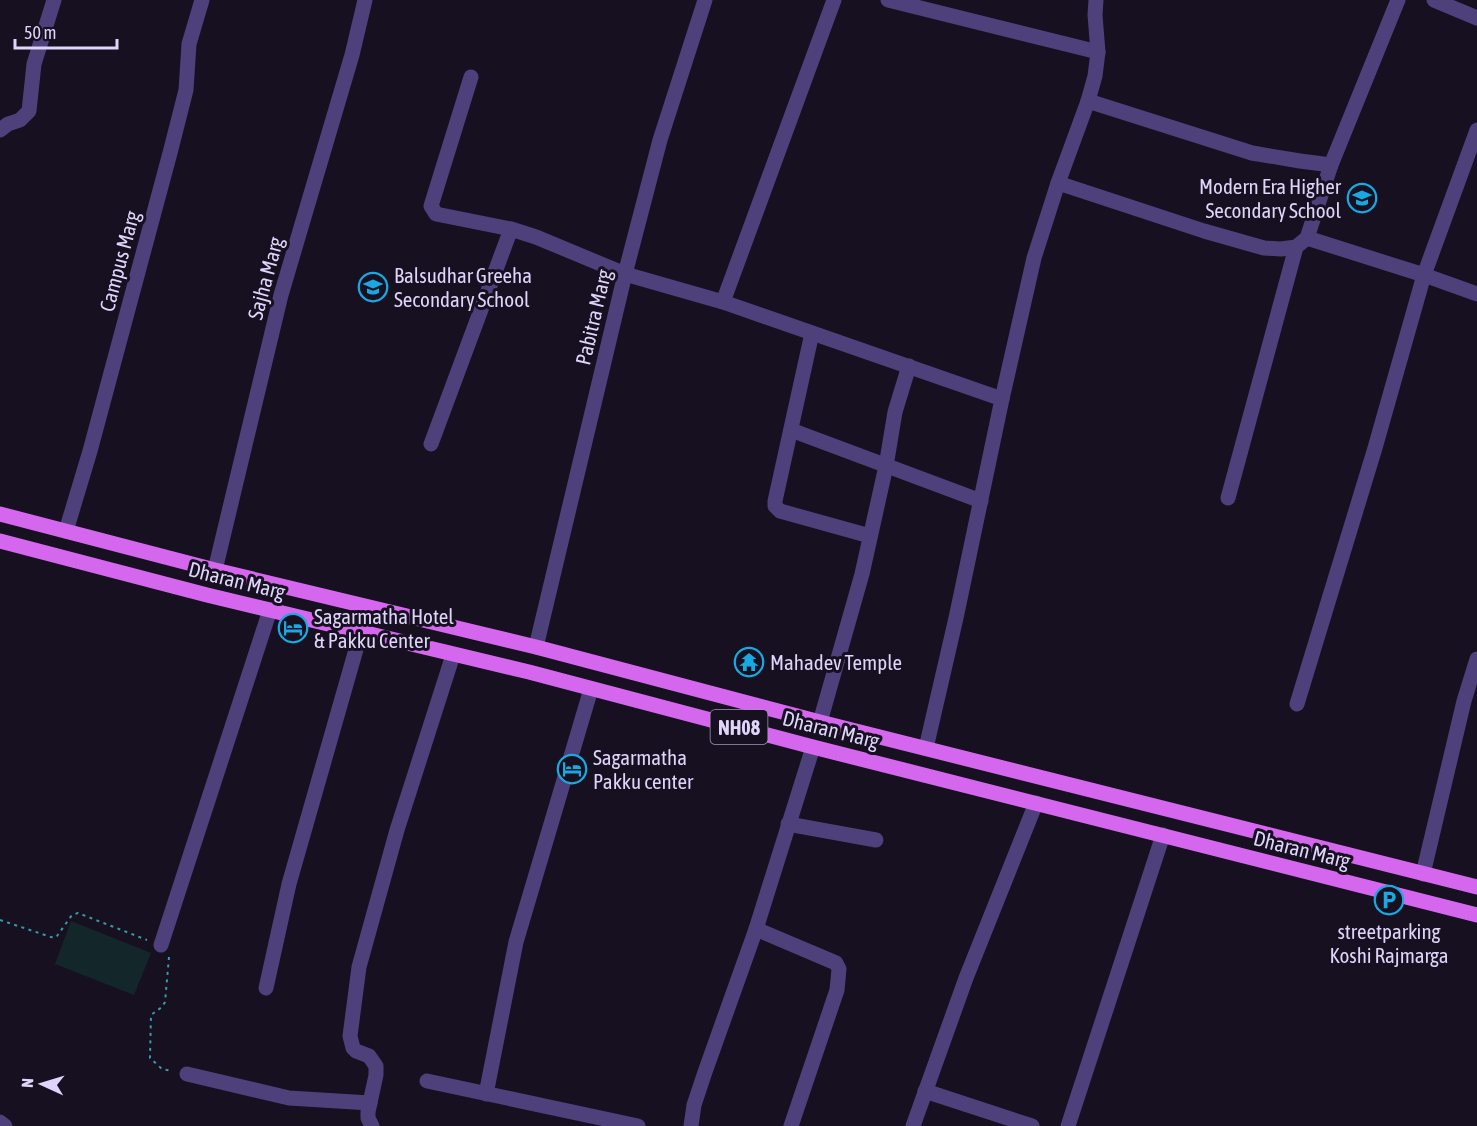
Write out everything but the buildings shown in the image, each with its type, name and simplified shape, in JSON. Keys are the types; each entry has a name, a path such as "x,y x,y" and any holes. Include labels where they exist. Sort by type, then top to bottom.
{"main road":[{"name":"Dharan Marg","path":"0,514 1477,887"},
{"name":"Dharan Marg","path":"0,541 1477,915"}],"street":[{"path":"3,124 20,120 28,111 34,64 54,0"},
{"name":"Campus Marg","path":"66,531 93,440 173,142 186,90 189,44 202,0"},
{"name":"Sajha Marg","path":"215,570 281,295 352,55 365,0"},
{"name":"Pabitra Marg","path":"537,648 625,274 660,140 705,0"},
{"path":"723,302 834,0"},
{"path":"926,748 1034,258 1095,76 1098,52 1096,0"},
{"path":"1228,498 1301,242 1398,0"},
{"path":"1434,0 1477,18"},
{"path":"897,1 1098,52"},
{"path":"471,77 431,206 436,214 511,229 536,237 625,274 723,302 1002,399"},
{"path":"1088,101 1252,153 1331,165"},
{"path":"1297,704 1375,448 1424,275 1477,130"},
{"path":"1058,183 1204,231 1264,248 1281,249 1301,242 1424,275 1477,294"},
{"path":"431,444 511,229"},
{"path":"812,333 775,506 780,511 870,536"},
{"path":"820,722 862,574 886,466 895,412 909,366"},
{"path":"791,430 981,501"},
{"path":"161,945 270,610"},
{"path":"266,988 289,885 361,632"},
{"path":"187,1074 369,1118 376,1074 375,1066 369,1056 353,1048 350,1036 359,967 397,830 453,655"},
{"path":"1423,874 1464,701 1477,659"},
{"path":"486,1094 516,942 591,689"},
{"path":"691,1126 694,1105 756,929 813,747"},
{"path":"913,1126 966,978 1036,803"},
{"path":"788,824 876,840"},
{"path":"1068,1126 1162,835"},
{"path":"756,929 836,963 839,969 837,990 791,1126"},
{"path":"427,1081 638,1126"},
{"path":"925,1091 1032,1126"},
{"path":"0,1122 5,1126"}],"path":[{"path":"0,920 54,938 72,915 78,913 161,945 167,950 169,956 165,1002 151,1015 150,1058 162,1069 187,1074"}],"green space":[{"path":"71,921 151,953 134,995 55,964"}],"place":[{"name":"Modern Era Higher Secondary School","path":"1362,198"},
{"name":"Balsudhar Greeha Secondary School","path":"373,287"},
{"name":"Sagarmatha Hotel & Pakku Center","path":"293,628"},
{"name":"Mahadev Temple","path":"749,662"},
{"name":"Sagarmatha Pakku center","path":"572,769"},
{"name":"streetparking Koshi Rajmarga","path":"1389,900"}]}
